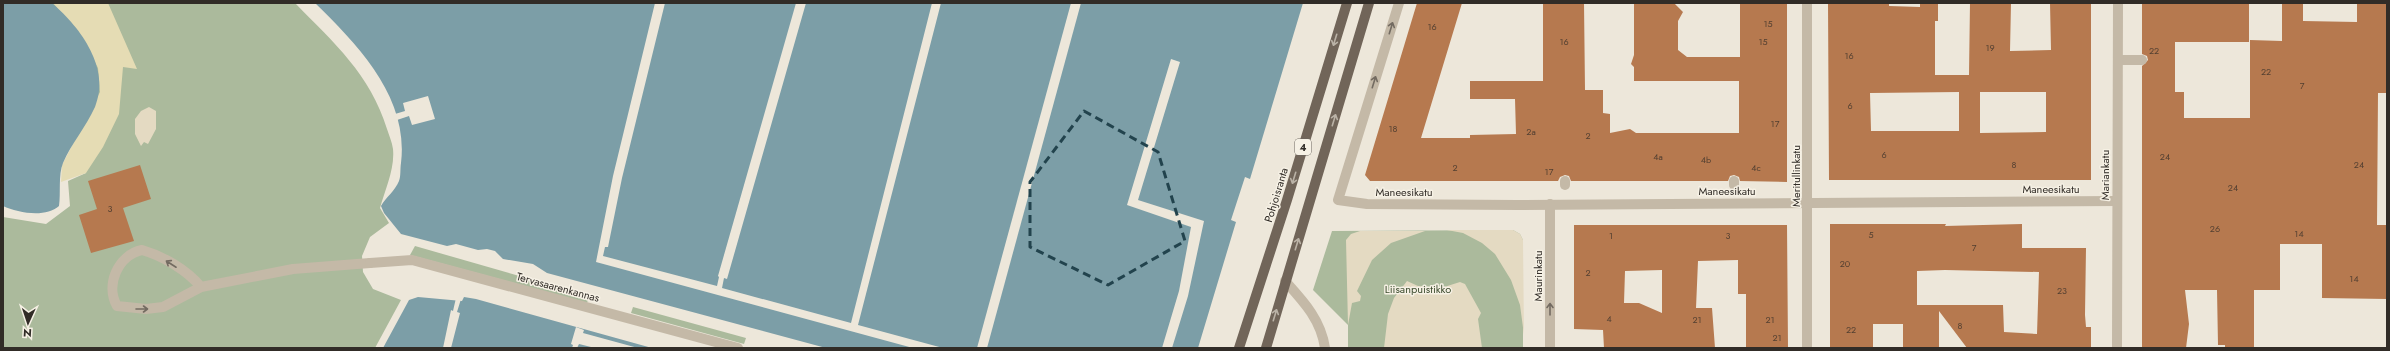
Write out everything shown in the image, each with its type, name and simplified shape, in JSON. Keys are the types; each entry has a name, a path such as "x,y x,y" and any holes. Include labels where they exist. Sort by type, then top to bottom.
{"main road":[{"name":"Pohjoisranta","path":"1239,348 1287,200 1347,3"},
{"name":"4","path":"1286,281 1369,3"},
{"path":"1266,348 1286,281"}],"street":[{"name":"Maneesikatu","path":"1399,3 1338,200 1366,204 2117,201"},
{"name":"Meritullinkatu","path":"1807,3 1807,348"},
{"name":"Mariankatu","path":"2117,348 2118,3"},
{"path":"2118,60 2142,60"},
{"name":"Maurinkatu","path":"1550,204 1550,348"},
{"name":"Tervasaarenkannas","path":"202,287 196,280 166,260 142,250 126,256 120,262 115,274 113,298 117,306 146,309 163,307 202,287 293,269 412,260 738,348"},
{"path":"1286,281 1312,312 1320,327 1325,348"}],"highlighted area":[{"path":"1084,111 1158,152 1185,241 1108,285 1030,247 1030,182"}],"green space":[{"path":"40,3 295,3 337,46 361,76 371,92 380,109 393,149 393,164 380,208 389,223 370,237 362,256 363,272 373,289 401,300 375,348 3,348 3,217 46,224 70,206 68,181 86,173"},
{"name":"Liisanpuistikko","path":"1513,230 1520,234 1523,240 1523,348 1348,348 1348,325 1313,290 1332,231"},
{"path":"415,246 589,296 587,303 410,255"},
{"path":"633,307 746,338 744,344 631,313"}],"sand":[{"path":"53,3 108,3 137,69 123,67 119,114 103,147 86,173 61,182 62,165 100,92 98,68 82,37"}],"shaded area":[{"path":"149,107 156,111 156,129 148,144 144,142 141,146 135,134 135,119 141,111"},
{"path":"1447,230 1513,230 1520,234 1523,240 1524,335 1520,305 1511,280 1495,254 1482,243 1463,233"},
{"path":"1360,231 1425,231 1391,243 1372,260 1357,291 1361,296 1360,301 1352,303 1348,325 1346,240 1351,234"},
{"path":"1407,281 1418,286 1441,288 1460,282 1465,284 1481,313 1478,319 1482,348 1384,348 1388,314 1394,298"}],"water":[{"path":"3,3 53,4 74,25 83,37 96,64 99,78 99,93 95,107 70,149 61,168 59,206 47,212 32,213 16,211 3,206"},
{"path":"315,3 1303,3 1250,179 1245,177 1231,220 1236,222 1198,348 826,348 547,273 533,264 503,259 495,251 487,249 478,250 456,244 447,246 401,234 384,213 381,206 395,188 400,177 401,139 397,117 389,95 378,75 364,55"},
{"path":"418,297 462,301 464,297 476,299 652,348 383,348 409,300"}],"pier":[{"path":"655,3 665,3 622,178 608,247 605,247 603,256 717,286 718,276 796,3 806,3 727,279 724,278 722,288 851,323 932,3 941,3 858,325 943,348 913,348 596,262 613,176"},
{"path":"1071,3 1081,3 987,348 977,348"},
{"path":"1171,59 1180,62 1138,200 1204,221 1188,296 1172,348 1162,348 1179,291 1191,227 1127,205"},
{"path":"428,96 435,119 412,125 409,116 397,120 395,114 405,111 403,103"},
{"path":"456,298 461,299 457,312 460,313 451,348 443,348 451,310 453,311"},
{"path":"576,327 584,330 583,333 638,348 595,348 579,344 577,348 572,348 573,345 571,344"}],"building":[{"path":"1417,3 1462,3 1421,138 1470,138 1470,135 1516,134 1515,99 1470,99 1470,81 1543,81 1543,3 1584,3 1585,90 1603,90 1603,113 1610,114 1610,133 1630,129 1636,133 1739,133 1739,81 1634,81 1634,67 1631,64 1634,55 1634,3 1674,3 1683,12 1678,21 1678,50 1687,57 1740,57 1740,3 1787,3 1787,182 1740,181 1739,177 1734,175 1730,176 1728,181 1571,181 1569,176 1565,175 1560,177 1558,181 1370,181 1365,175"},
{"path":"1828,3 1889,3 1889,6 1920,7 1920,3 1938,3 1938,21 1935,21 1935,75 1969,75 1970,3 2011,3 2010,51 2051,50 2050,3 2091,3 2091,180 1829,180","holes":["1959,92 1959,131 1871,131 1870,93","1980,92 2046,92 2046,132 1980,133"]},
{"path":"2142,3 2249,3 2249,42 2175,42 2175,92 2184,92 2184,118 2250,118 2250,40 2282,41 2282,3 2303,3 2303,21 2357,22 2357,3 2387,3 2387,93 2378,93 2377,225 2387,225 2387,299 2322,298 2322,244 2280,244 2280,290 2254,290 2254,348 2225,348 2225,345 2218,345 2217,290 2185,290 2189,324 2186,348 2142,348 2142,66 2148,60 2147,56 2142,54"},
{"path":"140,165 151,199 123,208 134,241 91,253 79,215 97,209 88,181"},
{"path":"1830,224 1946,224 1945,226 2022,224 2022,248 2086,248 2085,315 2086,327 2091,327 2091,348 1967,348 1939,311 1939,348 1903,348 1903,324 1873,324 1873,348 1830,348","holes":["1945,270 2039,272 2037,334 2004,332 2003,305 1917,305 1917,271"]},
{"path":"1574,225 1787,225 1788,348 1746,348 1746,294 1738,294 1738,260 1698,261 1696,308 1712,308 1715,348 1604,348 1603,330 1574,329","holes":["1662,270 1662,313 1639,303 1624,303 1625,271"]}]}
